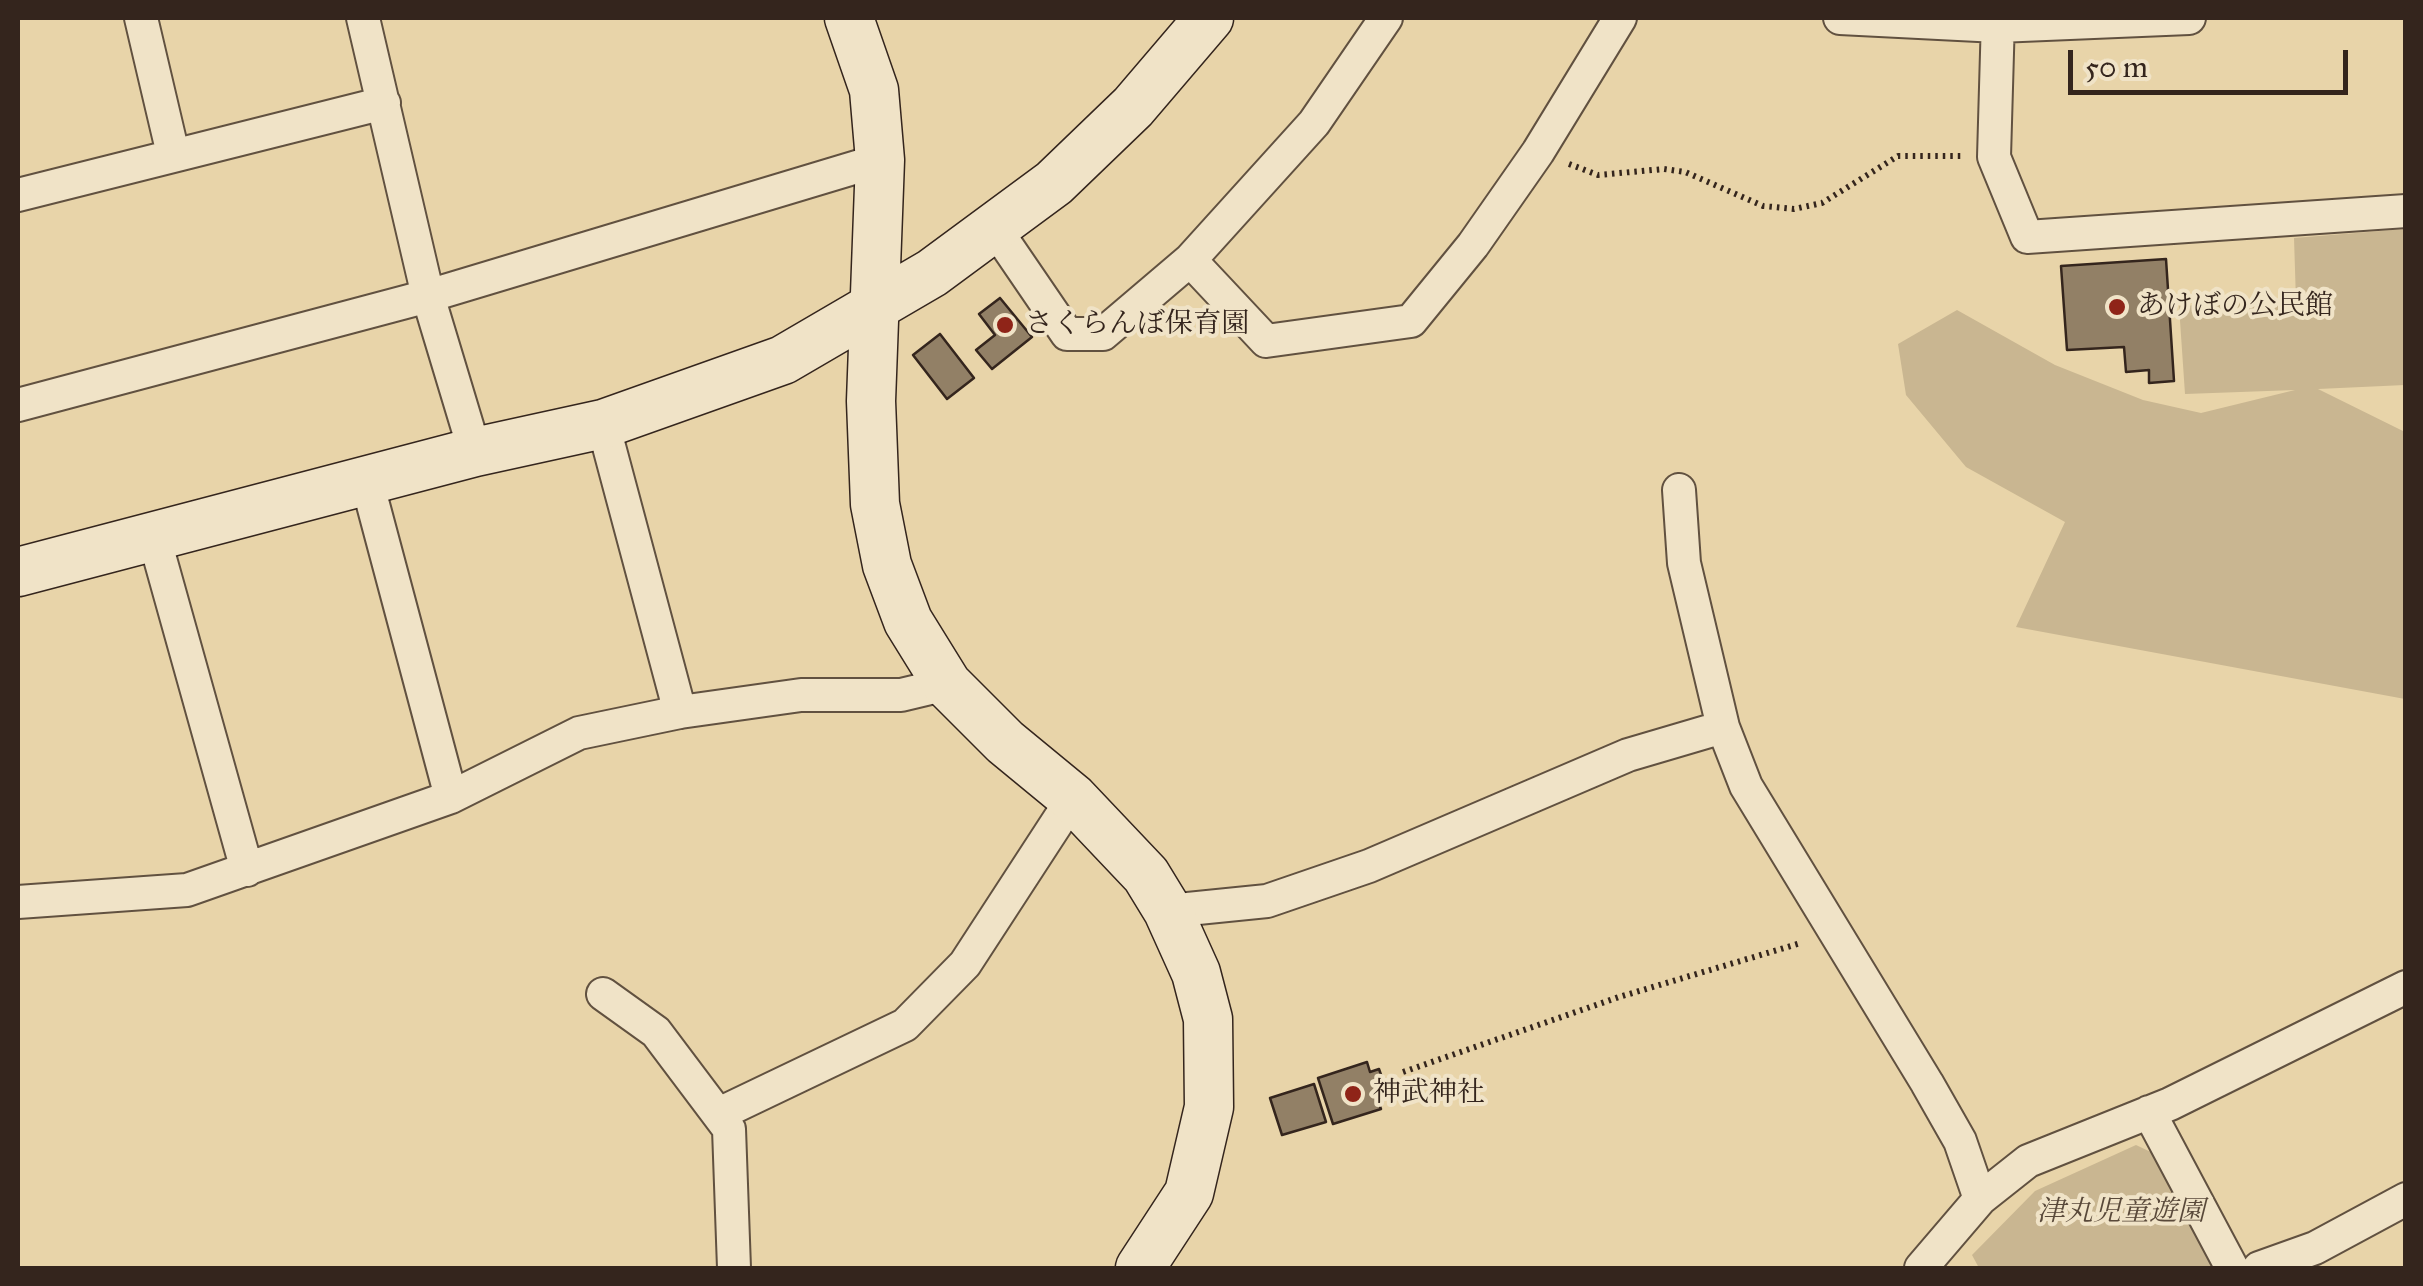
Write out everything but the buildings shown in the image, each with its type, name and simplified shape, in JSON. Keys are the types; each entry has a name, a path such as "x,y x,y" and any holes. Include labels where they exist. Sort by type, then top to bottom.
{"street":[{"path":"141,18 173,154"},
{"path":"363,18 428,296 475,452"},
{"path":"850,18 874,90 880,160 873,310 876,504 887,565 908,621 948,684 1004,742 1074,798 1146,874 1168,910 1196,973 1208,1018 1212,1059 1209,1107 1188,1193 1140,1268"},
{"path":"18,572 475,452 602,424 783,360 873,310 996,230 1054,184 1133,107 1209,18"},
{"path":"996,230 1067,334 1102,334 1190,260 1314,123 1386,18"},
{"path":"1190,260 1266,340 1410,321 1473,245 1538,152 1620,18"},
{"path":"1840,18 1998,22 2189,18"},
{"path":"1998,22 1994,157 2027,238 2406,211"},
{"path":"18,195 384,103"},
{"path":"18,405 428,296 880,160"},
{"path":"602,424 680,712"},
{"path":"367,482 451,797"},
{"path":"1679,490 1684,563 1723,727 1746,786 1960,1141 1980,1199"},
{"path":"154,537 247,870"},
{"path":"20,892 187,890 451,797 579,733 680,712 801,695 901,695 948,684"},
{"path":"1168,910 1284,895 1368,866 1628,755 1723,727"},
{"path":"721,1113 906,1025 964,964 1074,798"},
{"path":"603,994 656,1032 721,1113 729,1129 734,1268"},
{"path":"1921,1268 1980,1199 2028,1161 2149,1112 2403,996"},
{"path":"2149,1112 2232,1268"},
{"path":"2259,1268 2315,1248 2406,1199"}],"path":[{"path":"1538,152 1598,175 1664,169 1686,172 1763,206 1794,209 1822,203 1898,156 1994,157"},
{"path":"1403,1072 1619,998 1835,933"}],"green space":[{"path":"2405,229 2405,385 2318,389 2405,432 2405,699 2016,627 2065,522 1966,467 1906,395 1898,344 1957,310 2055,365 2143,400 2201,413 2295,390 2185,394 2179,306 2296,301 2294,238"},
{"name":"津丸児童遊園","path":"2136,1145 2155,1154 2219,1268 1979,1268 1972,1255 2035,1191"}],"place":[{"name":"あけぼの公民館","path":"2117,307"},
{"name":"さくらんぼ保育園","path":"1005,325"},
{"name":"神武神社","path":"1353,1094"}]}
